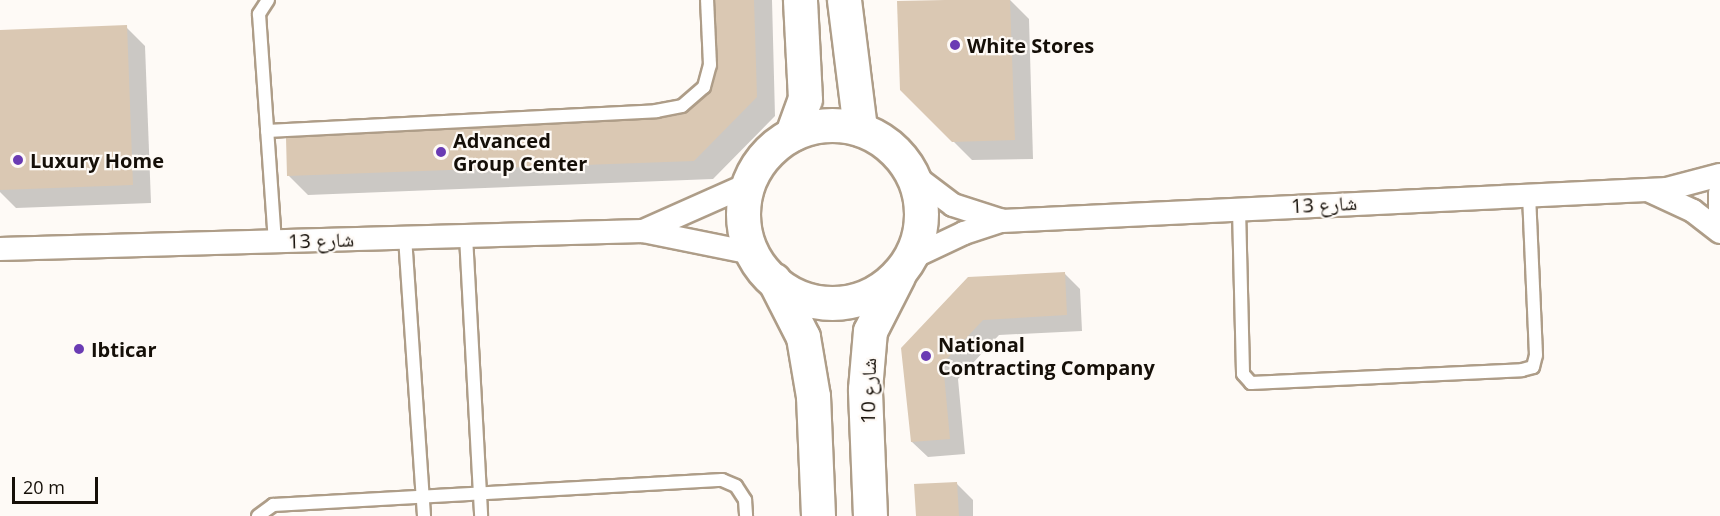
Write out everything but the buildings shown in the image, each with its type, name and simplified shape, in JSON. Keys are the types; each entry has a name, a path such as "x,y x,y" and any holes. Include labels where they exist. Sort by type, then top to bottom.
{"street":[{"path":"792,134 805,99 800,0"},
{"path":"844,0 860,129"},
{"path":"774,280 803,298 838,303 872,294 904,266 921,225 921,208 912,174 890,147 860,129 825,125 792,134 765,155 747,185 743,219 753,253 774,280 805,349 813,396 818,516"},
{"name":"شارع 13","path":"912,174 953,205 1002,220"},
{"name":"شارع 13","path":"904,266 964,233 1002,220 1646,189 1688,186 1720,175"},
{"name":"شارع 13","path":"643,231 747,185"},
{"name":"شارع 13","path":"1646,189 1693,211 1720,232"},
{"path":"1720,194 1720,215"},
{"name":"شارع 13","path":"0,249 643,231 753,253"},
{"name":"شارع 10","path":"870,516 865,389 870,331 904,266"}],"lane":[{"path":"268,0 259,14 275,242"},
{"path":"267,131 656,111 682,106 704,87 710,66 707,0"},
{"path":"1239,209 1244,374 1251,383 1522,370 1533,367 1536,355 1529,193"},
{"path":"466,236 481,516"},
{"path":"405,237 424,516"},
{"path":"258,516 273,505 722,480 735,486 746,500 746,516"}],"place":[{"name":"White Stores","path":"955,45"},
{"name":"Advanced Group Center","path":"441,152"},
{"name":"Luxury Home","path":"18,160"},
{"name":"Ibticar","path":"79,349"},
{"name":"National Contracting Company","path":"926,356"}]}
